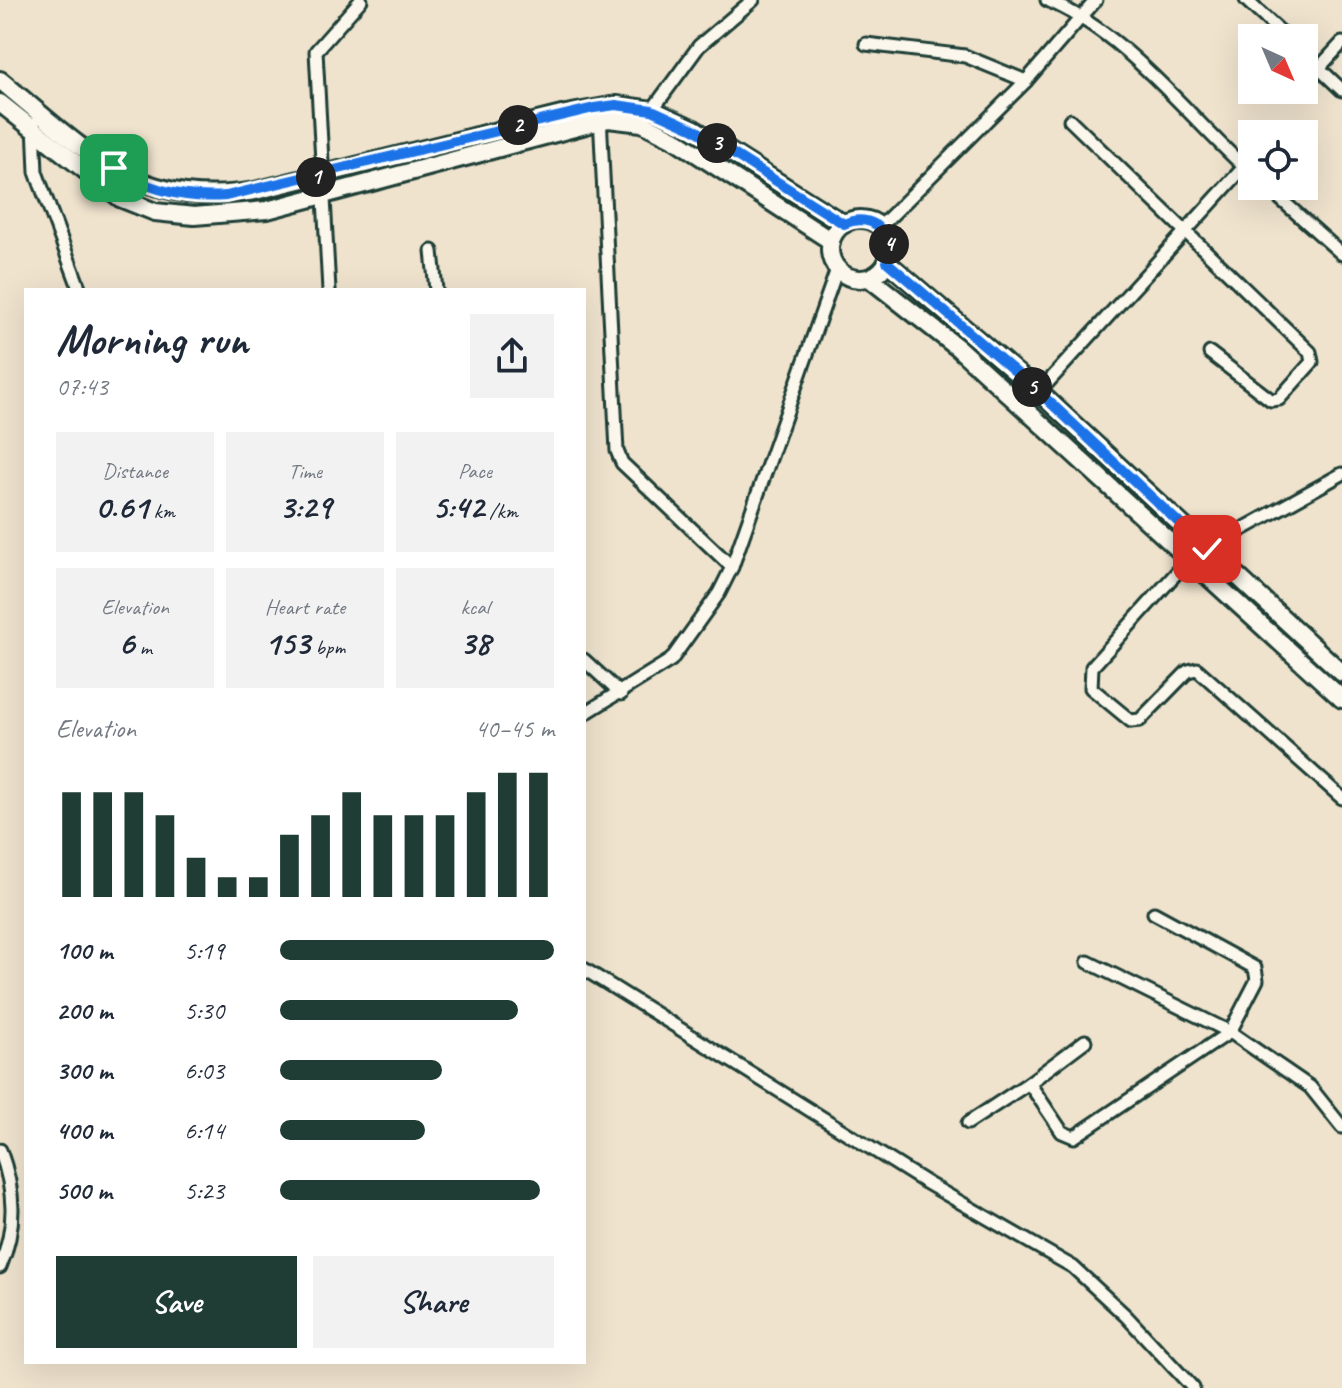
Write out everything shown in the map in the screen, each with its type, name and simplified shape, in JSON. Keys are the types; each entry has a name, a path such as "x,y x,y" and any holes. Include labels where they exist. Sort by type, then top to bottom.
{"main road":[{"path":"0,80 39,113 126,176 183,195 226,196 600,114 647,116 694,129 844,224"},
{"path":"0,103 109,191 155,212 217,216 267,210 322,196 600,114"},
{"path":"647,116 831,241"},
{"path":"866,220 880,227 888,240 887,262 869,278 851,279 837,269 830,256 831,241 844,224 866,220"},
{"path":"887,262 1039,392 1342,673"},
{"path":"869,278 958,348 1342,699"}],"street":[{"path":"329,288 316,51 361,0"},
{"path":"647,116 699,46 753,0"},
{"path":"1047,0 1082,15 1119,46 1238,160"},
{"path":"880,227 1026,81 1096,0"},
{"path":"1246,0 1272,24"},
{"path":"1342,43 1319,68 1342,90"},
{"path":"866,44 965,56 1026,81"},
{"path":"39,113 32,129 36,172 79,288"},
{"path":"600,114 617,451 622,463 732,567"},
{"path":"1070,120 1310,352 1312,362 1279,399 1271,400 1210,353"},
{"path":"1039,392 1185,232 1238,180"},
{"path":"1282,200 1342,254"},
{"path":"432,251 436,288"},
{"path":"586,713 621,694 671,660 719,593 732,567 837,269"},
{"path":"1342,474 1189,559 1092,667 1089,681 1091,688 1123,717 1140,720 1188,671 1197,669 1342,798"},
{"path":"586,662 621,694"},
{"path":"1029,1083 1062,1132 1074,1137 1230,1032 1257,980 1255,968 1154,913"},
{"path":"1088,962 1230,1032 1310,1087 1342,1127"},
{"path":"586,970 925,1182 1073,1267 1126,1316 1193,1388"},
{"path":"968,1123 1085,1041"},
{"path":"0,1150 14,1202 8,1248 0,1267"}],"route":[{"path":"114,168 156,189 183,195 226,196 322,176 463,138 594,108 616,105 652,110 694,129 844,224 858,219 880,227 890,247 887,262 1039,392 1207,549"}]}
